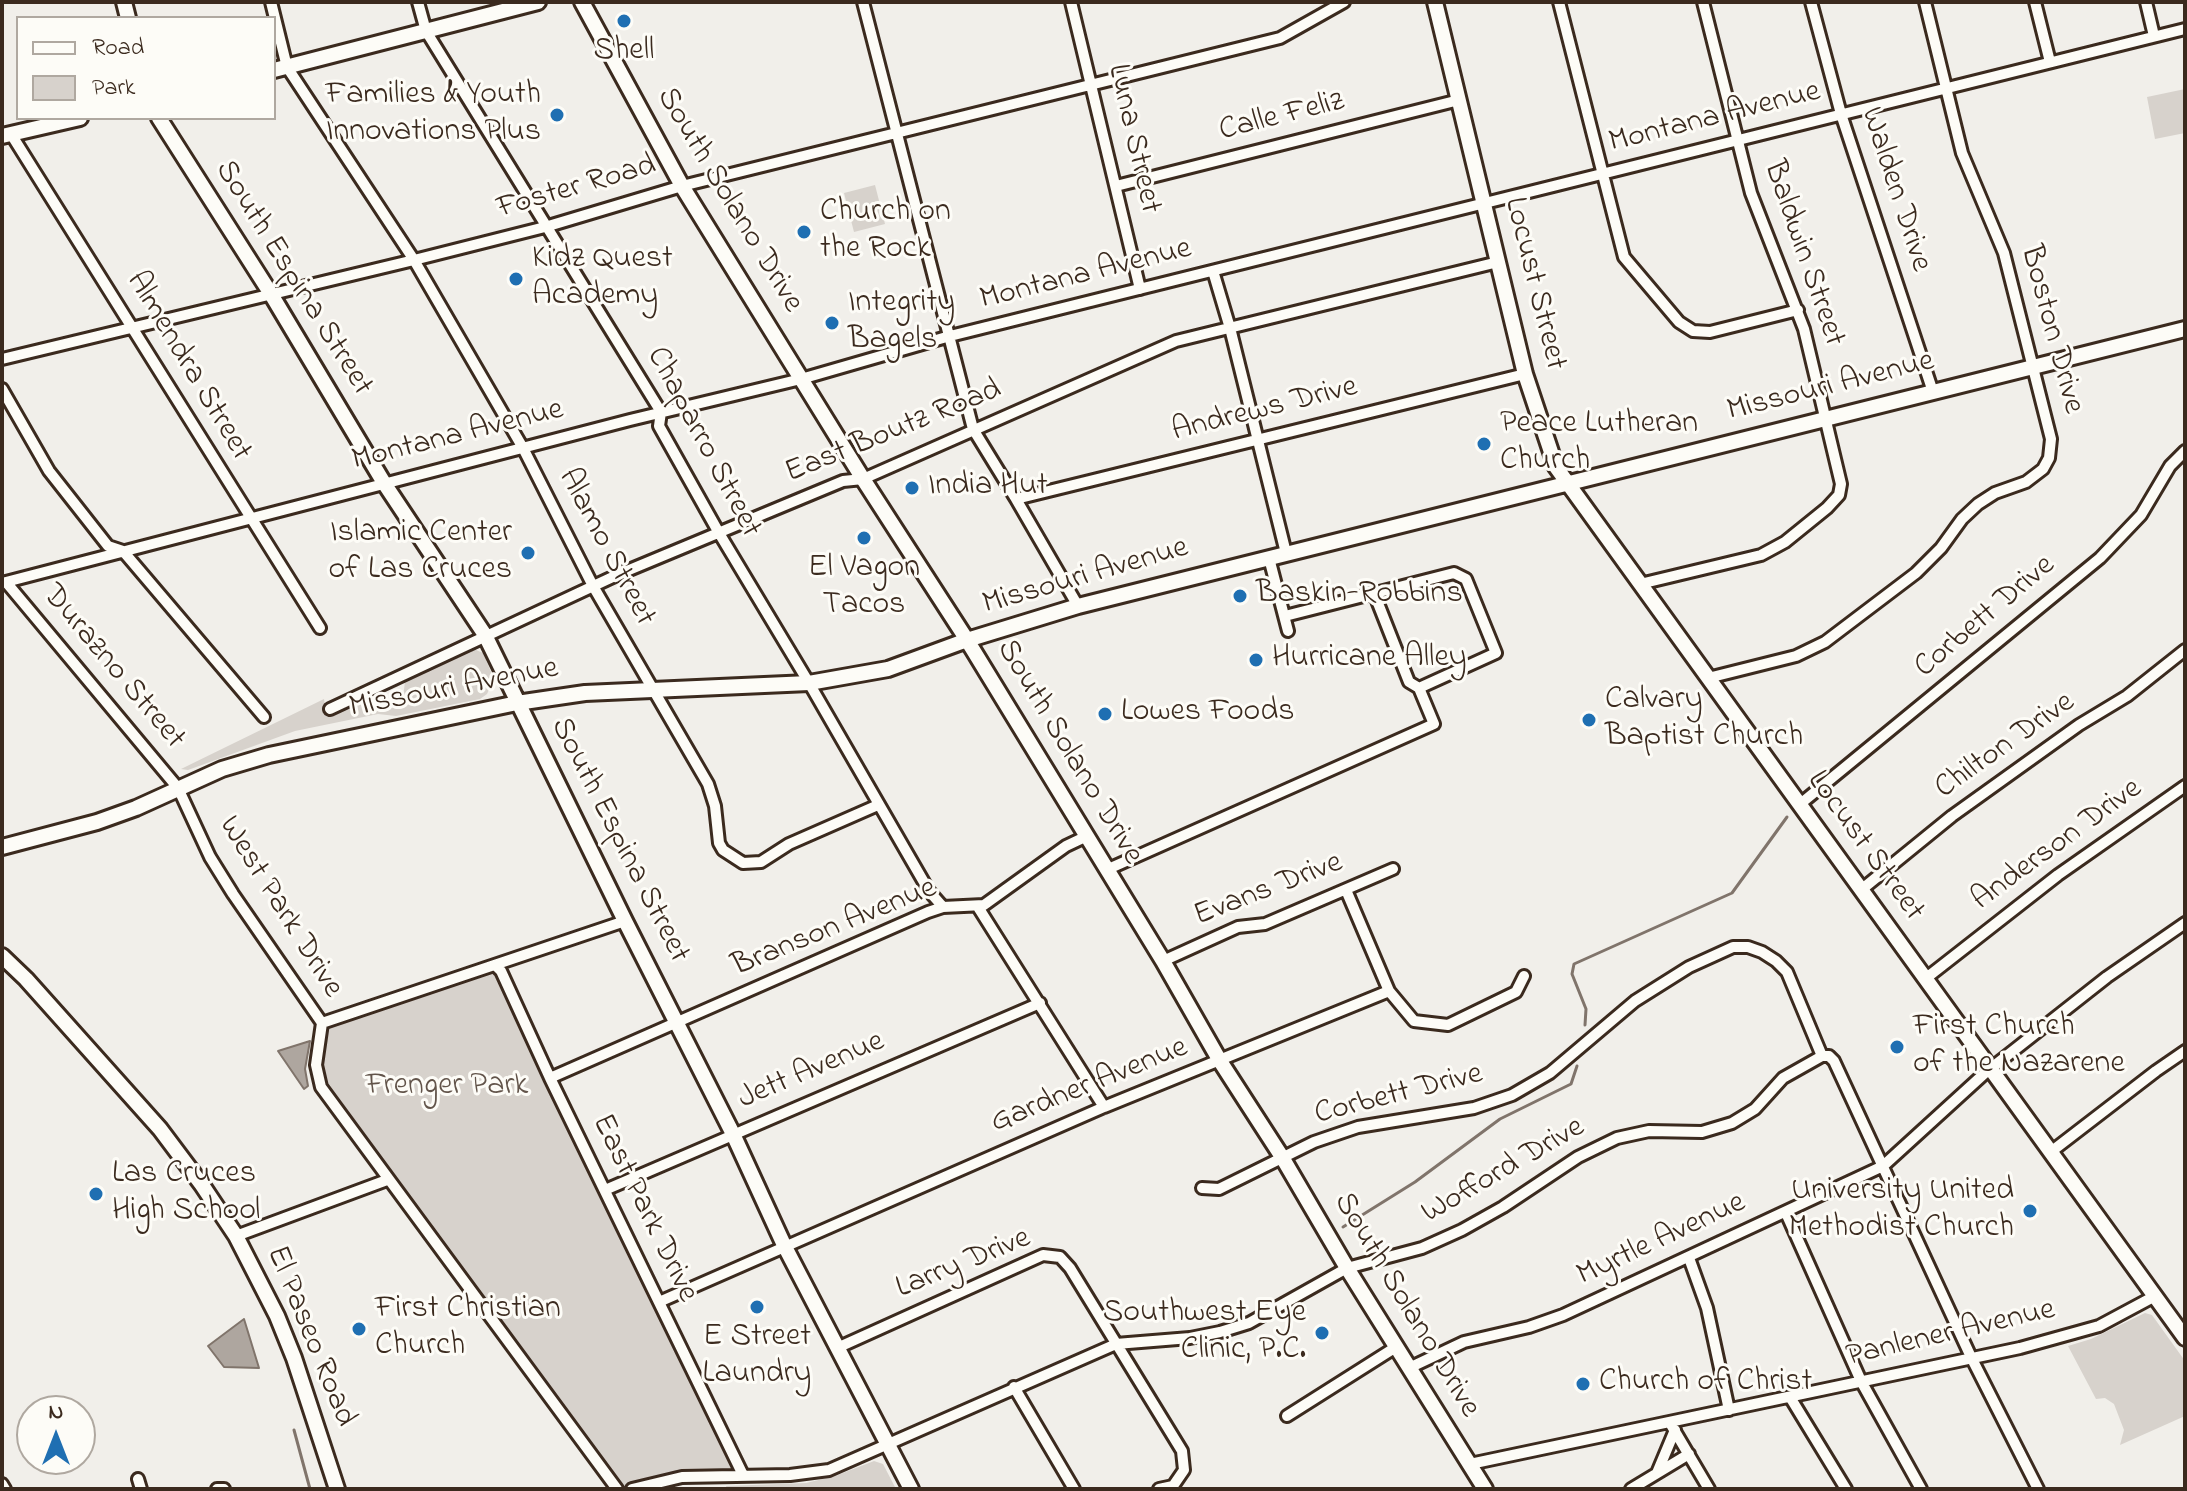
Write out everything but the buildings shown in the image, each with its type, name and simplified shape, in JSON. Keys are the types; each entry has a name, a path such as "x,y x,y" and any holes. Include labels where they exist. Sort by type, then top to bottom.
{"street":[{"name":"Chaparro Street","path":"418,2 426,31 661,412 659,426 719,533 929,891 943,907"},
{"path":"280,68 538,2"},
{"name":"South Solano Drive","path":"582,2 682,186 863,479 967,640 1163,961 1220,1061 1485,1489"},
{"path":"863,2 973,429 1078,606"},
{"name":"Luna Street","path":"1071,2 1140,289"},
{"name":"Foster Road","path":"2,359 414,260 545,227 682,186 1280,38 1344,2"},
{"name":"Locust Street","path":"1435,2 1525,374 1556,467 2185,1338"},
{"path":"1559,2 1624,257 1684,326 1693,331 1705,333 1798,310"},
{"path":"1703,2 1738,140"},
{"name":"Walden Drive","path":"1811,2 1841,114 1933,392"},
{"name":"Boston Drive","path":"1708,678 1796,656 1825,642 1916,573 1978,504 2004,489 2026,482 2043,469 2049,458 2051,439 2004,253 1962,153 1925,2"},
{"path":"2035,2 2050,62"},
{"path":"2146,2 2154,36"},
{"name":"Montana Avenue","path":"4,582 661,412 801,379 950,336 2185,29"},
{"name":"Alamo Street","path":"276,39 280,68 414,260 523,448 593,586 708,784 723,850 736,860 753,864 761,862 789,844 878,805"},
{"name":"Calle Feliz","path":"1116,186 1459,100"},
{"path":"7,135 71,120"},
{"name":"South Espina Street","path":"160,120 271,294 384,483 485,635 733,1134 784,1245 911,1489"},
{"name":"Almendra Street","path":"7,135 134,328 320,628"},
{"name":"Baldwin Street","path":"1640,584 1761,555 1785,542 1839,495 1841,484 1798,310 1754,201 1738,140"},
{"name":"East Boutz Road","path":"330,709 593,586 843,481 863,479 1176,341 1498,262"},
{"path":"1213,271 1286,553"},
{"name":"Missouri Avenue","path":"2,847 97,822 222,769 269,755 517,703 585,693 809,683 888,669 967,640 1078,606 2185,329"},
{"name":"Andrews Drive","path":"1016,499 1525,374"},
{"path":"2,389 49,471 108,546 123,551 264,717"},
{"name":"Corbett Drive","path":"1799,805 2100,558 2141,515 2170,466 2185,451"},
{"path":"1269,558 1288,631"},
{"path":"1285,616 1454,573 1466,579 1496,653 1419,688"},
{"name":"Durazno Street","path":"4,582 178,788"},
{"path":"1106,870 1434,724 1419,688 1409,682 1374,593"},
{"name":"Chilton Drive","path":"1861,890 1952,816 2079,725 2127,696 2185,650"},
{"name":"Anderson Drive","path":"1925,979 2058,875 2185,786"},
{"name":"West Park Drive","path":"178,788 210,857 322,1023 316,1065 321,1087 617,1489"},
{"name":"Branson Avenue","path":"550,1078 943,907 978,907 992,901 1066,846 1085,837"},
{"name":"Evans Drive","path":"1163,961 1238,927 1265,924 1393,869"},
{"path":"1346,890 1389,991 1414,1021 1448,1025 1516,992 1524,976"},
{"path":"978,907 1104,1107"},
{"path":"322,1023 625,921"},
{"name":"Myrtle Avenue","path":"1409,1368 1464,1342 1529,1327 1563,1315 1883,1166 1991,1069 2107,977 2185,923"},
{"name":"Corbett Drive","path":"1202,1188 1219,1189 1314,1142 1358,1127 1474,1108 1512,1095 1550,1073 1635,1001 1689,967 1733,947 1748,947 1762,952 1787,972 1822,1056"},
{"name":"El Paseo Road","path":"2,956 167,1138 236,1236 277,1316 294,1358 337,1489"},
{"name":"East Park Drive","path":"496,966 743,1475"},
{"name":"Gardner Avenue","path":"659,1302 1104,1107 1389,991"},
{"name":"Jett Avenue","path":"605,1190 1040,1003"},
{"path":"2052,1151 2185,1051"},
{"path":"1822,1056 1829,1056 1834,1061 1971,1357 2038,1489"},
{"name":"Wofford Drive","path":"632,1489 682,1477 790,1475 829,1470 1116,1344 1180,1339 1249,1323 1347,1268 1422,1248 1462,1230 1578,1157 1617,1138 1649,1131 1702,1132 1732,1123 1761,1104 1783,1078 1822,1056"},
{"path":"236,1236 387,1180"},
{"path":"1786,1213 1861,1381 1921,1489"},
{"name":"Larry Drive","path":"837,1348 1043,1255 1060,1257 1070,1268 1116,1344"},
{"path":"1689,1258 1707,1308 1729,1410"},
{"name":"Panlener Avenue","path":"1470,1464 1672,1427 1729,1410 2020,1348 2090,1329 2155,1296"},
{"path":"1116,1344 1182,1451 1184,1470 1173,1486 1159,1489"},
{"path":"1287,1416 1396,1347"},
{"path":"1014,1387 1074,1489"},
{"path":"1790,1397 1846,1489"},
{"path":"1672,1427 1709,1489"},
{"path":"1657,1473 1672,1427"},
{"path":"1631,1489 1689,1454"},
{"path":"217,1489 224,1489"}],"green space":[{"path":"2185,89 2185,133 2155,139 2147,97"},
{"path":"875,185 885,224 854,232 844,193"},
{"path":"474,649 483,653 494,679 487,694 480,699 396,716 378,714 295,731 188,770 181,769 324,699 327,717 364,700 381,709 394,707 403,698 405,681"},
{"name":"Frenger Park","path":"496,966 743,1475 682,1477 632,1489 617,1489 317,1076 322,1023"},
{"path":"2145,1313 2152,1315 2185,1361 2185,1416 2120,1445 2124,1430 2114,1404 2105,1398 2096,1399 2068,1346 2091,1339"},
{"path":"874,1461 883,1464 896,1489 727,1489 726,1486 806,1483"}],"shaded area":[{"path":"310,1041 305,1069 308,1086 304,1089 278,1051"},
{"path":"244,1319 259,1368 224,1367 208,1346"}],"waterway":[{"path":"1585,1025 1586,1009 1572,974 1574,964 1732,893 1787,817"},
{"path":"1343,1227 1415,1182 1500,1119 1571,1084 1577,1066"},
{"path":"294,1430 310,1489"}],"place":[{"name":"Shell","path":"624,21"},
{"name":"Families & Youth Innovations Plus","path":"557,115"},
{"name":"Church on the Rock","path":"804,232"},
{"name":"Kidz Quest Academy","path":"516,279"},
{"name":"Integrity Bagels","path":"832,323"},
{"name":"Peace Lutheran Church","path":"1484,444"},
{"name":"India Hut","path":"912,488"},
{"name":"El Vagon Tacos","path":"864,538"},
{"name":"Islamic Center of Las Cruces","path":"528,553"},
{"name":"Baskin-Robbins","path":"1240,596"},
{"name":"Hurricane Alley","path":"1256,660"},
{"name":"Lowes Foods","path":"1105,714"},
{"name":"Calvary Baptist Church","path":"1589,720"},
{"name":"First Church of the Nazarene","path":"1897,1047"},
{"name":"Las Cruces High School","path":"96,1194"},
{"name":"University United Methodist Church","path":"2030,1211"},
{"name":"E Street Laundry","path":"757,1307"},
{"name":"First Christian Church","path":"359,1329"},
{"name":"Southwest Eye Clinic, P.C.","path":"1322,1333"},
{"name":"Church of Christ","path":"1583,1384"}]}
